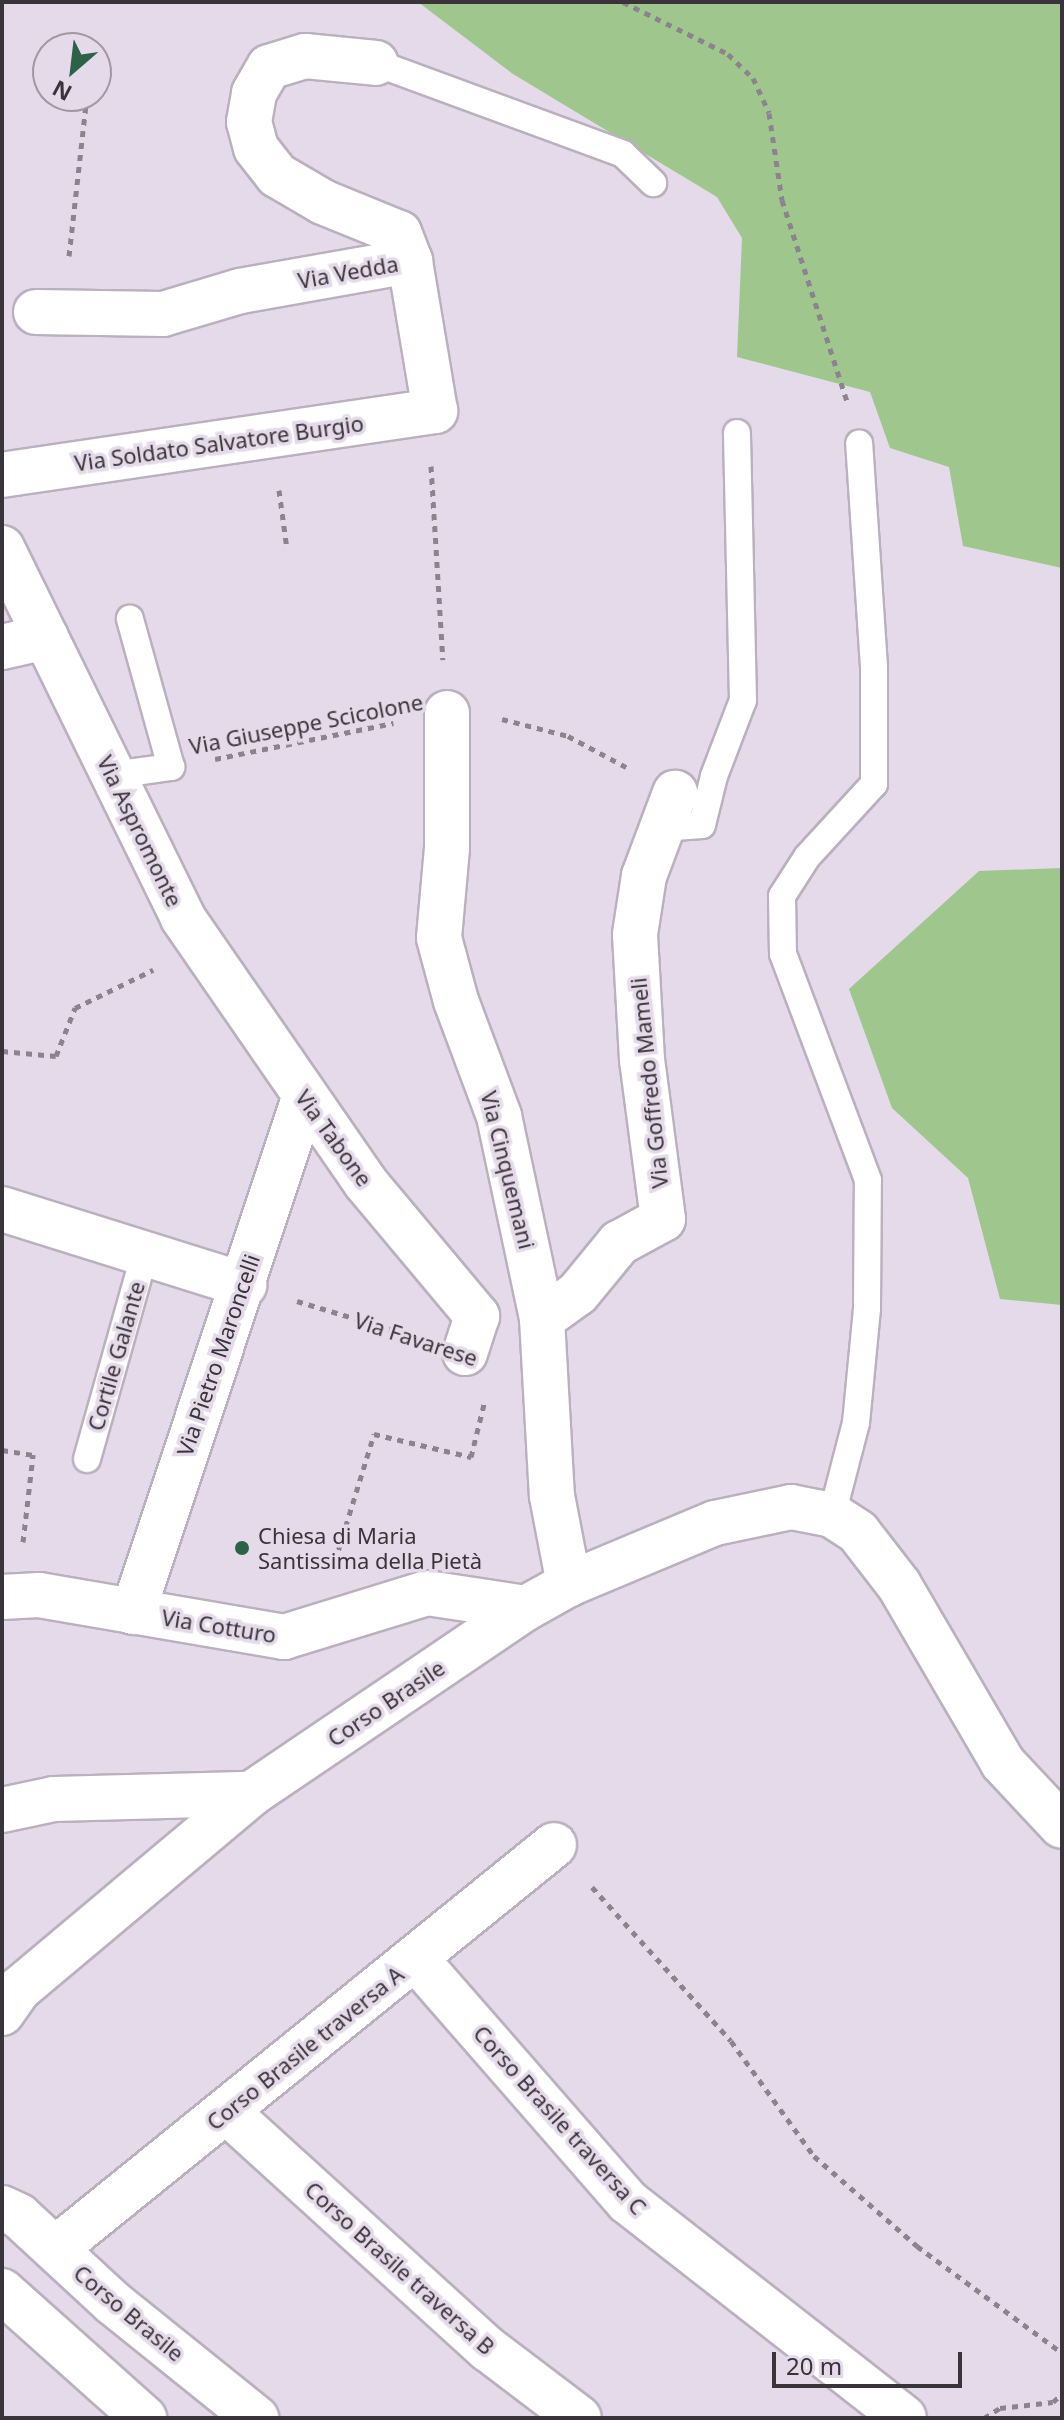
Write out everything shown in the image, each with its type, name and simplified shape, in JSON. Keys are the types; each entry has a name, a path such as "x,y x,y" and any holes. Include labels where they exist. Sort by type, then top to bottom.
{"street":[{"name":"Via Vedda","path":"36,312 163,314 240,291 410,261 399,233 323,202 277,175 256,148 249,122 254,93 269,67 305,56 376,63"},
{"path":"410,261 435,411"},
{"name":"Via Soldato Salvatore Burgio","path":"2,475 435,411"},
{"name":"Via Aspromonte","path":"2,548 183,918"},
{"path":"2,647 46,637"},
{"name":"Via Cinquemani","path":"447,713 447,848 439,938 456,1001 499,1116 542,1319 552,1496 569,1584"},
{"name":"Via Goffredo Mameli","path":"542,1319 578,1293 619,1243 663,1219 642,1060 635,934 644,876 668,811"},
{"name":"Via Tabone","path":"183,918 236,989 304,1098 365,1182 477,1316 465,1353"},
{"name":"Via Pietro Maroncelli","path":"133,1612 304,1098"},
{"path":"2,1209 244,1285"},
{"name":"Corso Brasile","path":"2,2013 19,1989 251,1794 526,1608 569,1584 715,1523 791,1507 832,1515"},
{"path":"832,1515 858,1532 899,1585 1003,1763 1062,1826"},
{"name":"Via Cotturo","path":"9,1597 39,1595 284,1637 314,1631 427,1593 526,1608"},
{"path":"2,1810 54,1799 251,1794"},
{"name":"Corso Brasile traversa A","path":"55,2249 554,1845"},
{"name":"Corso Brasile traversa C","path":"416,1959 628,2202 904,2418"},
{"name":"Corso Brasile traversa B","path":"226,2111 488,2349 579,2418"},
{"name":"Corso Brasile","path":"2,2208 19,2216 256,2418"},
{"path":"2,2291 144,2418"}],"lane":[{"path":"376,63 623,154 653,183"},
{"path":"668,811 702,825 714,776 743,700 737,433"},
{"path":"832,1515 856,1423 867,1308 868,1180 783,954 782,896 807,857 874,784 874,667 859,444"},
{"path":"113,775 171,767 130,619"},
{"name":"Cortile Galante","path":"87,1459 145,1253"}],"path":[{"path":"623,2 728,54 753,78 769,113 782,200 828,331 859,444"},
{"path":"80,314 80,278 68,253 85,112"},
{"path":"435,411 430,480 447,713"},
{"name":"Via Giuseppe Scicolone","path":"171,767 447,713 511,720 568,736 596,751"},
{"name":"Via Aspromonte","path":"2,1051 56,1056 75,1008 161,966 152,945 183,918"},
{"name":"Via Favarese","path":"244,1285 465,1353 494,1365 471,1457 374,1434 314,1631"},
{"path":"2,1450 33,1455 9,1597"},
{"path":"554,1845 731,2041 814,2156 917,2246 1062,2353"},
{"path":"984,2418 1000,2408 1053,2402 1062,2394"}],"green space":[{"path":"418,2 1062,2 1062,568 963,546 949,467 890,448 870,392 737,357 742,238 717,197 513,74"},
{"path":"1062,868 1062,1305 1000,1299 968,1178 892,1108 849,989 979,871"}],"place":[{"name":"Chiesa di Maria Santissima della Pietà","path":"242,1548"}]}
